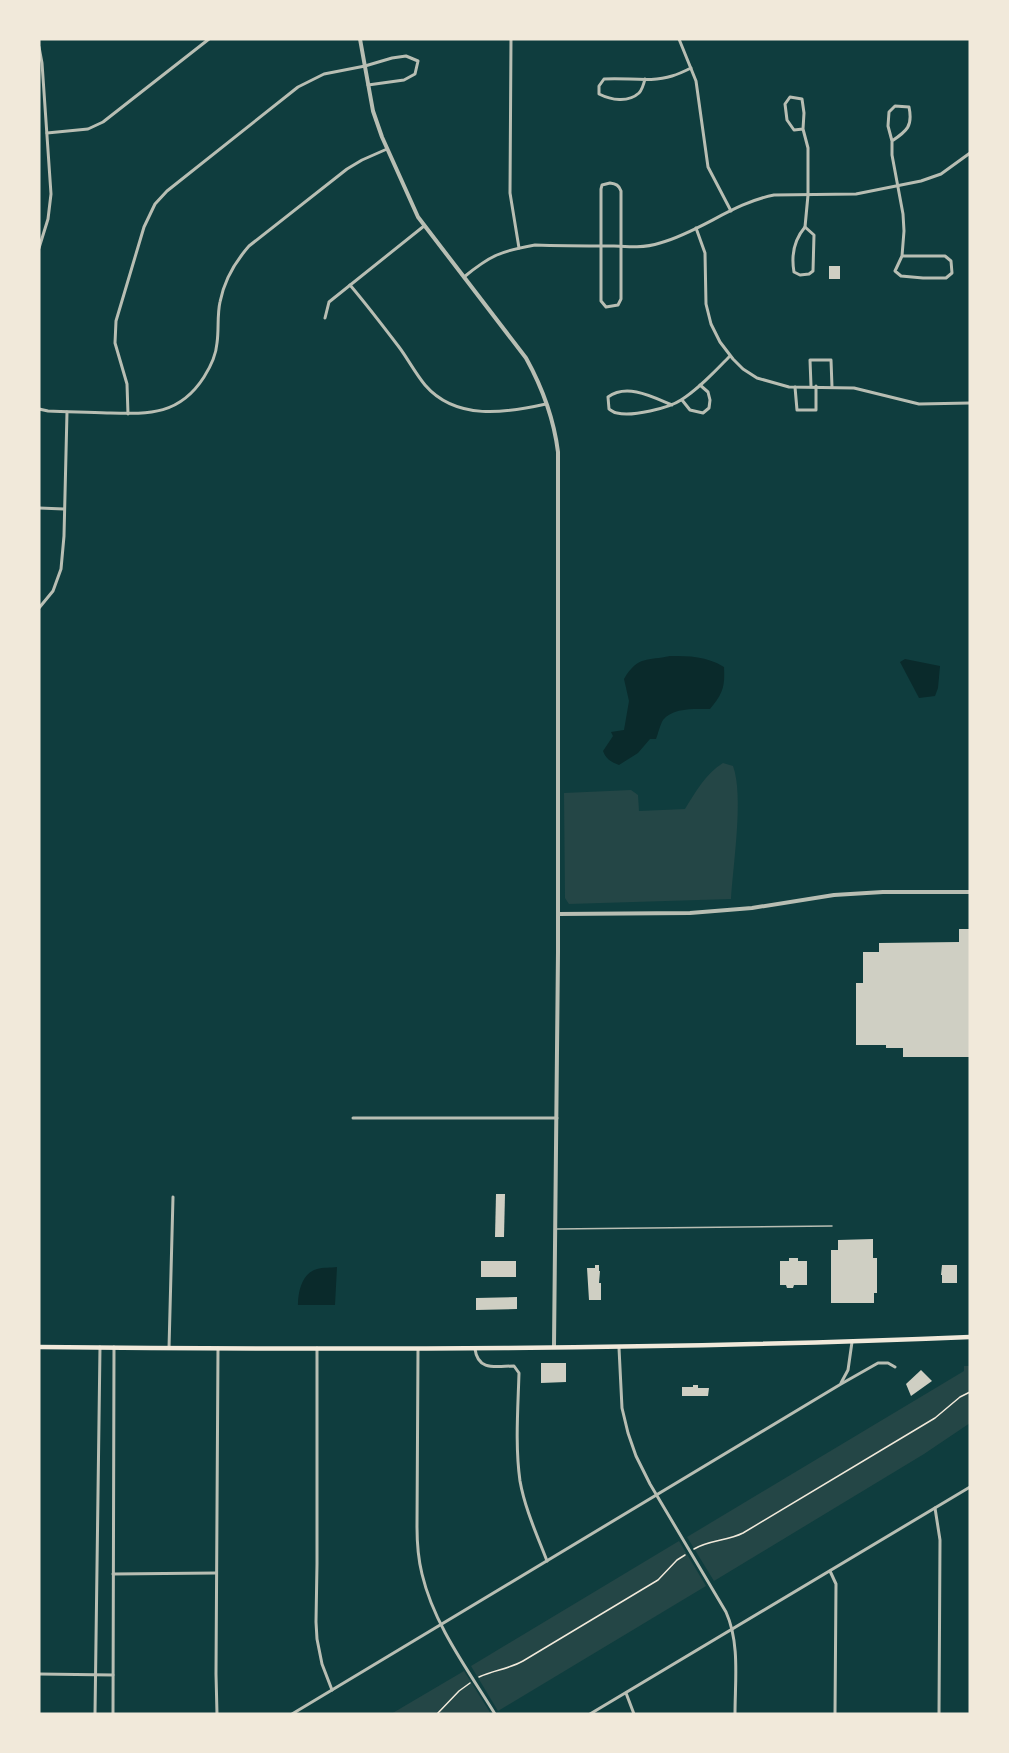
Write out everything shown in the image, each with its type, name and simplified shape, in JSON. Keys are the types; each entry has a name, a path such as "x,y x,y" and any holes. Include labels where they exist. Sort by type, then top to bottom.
{"main road":[{"path":"39,1347 619,1346 852,1342 970,1337"}],"street":[{"path":"47,134 82,130 103,122 209,39"},
{"path":"360,39 373,111 402,185 418,217 526,358 537,376 556,437 558,453 558,914 554,1346"},
{"path":"511,39 510,193 519,248"},
{"path":"679,39 698,89 708,167 731,211"},
{"path":"39,47 51,206 39,248"},
{"path":"128,414 128,393 114,343 115,332 119,309 144,227 155,204 167,191 298,87 324,74 392,58 406,56 418,61 415,74 404,80 368,85"},
{"path":"645,79 640,92 628,99 608,98 600,94 600,86 604,79 673,76 691,68"},
{"path":"803,129 794,130 787,120 785,104 790,97 802,99 803,129 808,148 804,227 797,236 793,251 794,272 800,275 813,271 814,235 804,227"},
{"path":"892,141 905,133 912,119 909,107 895,106 889,112 888,126 904,231 902,256 895,271 901,276 946,278 952,273 951,261 945,256 902,256"},
{"path":"39,409 144,414 168,408 181,401 194,391 214,358 218,344 219,303 231,270 249,246 346,169 387,149"},
{"path":"464,277 497,254 519,248 535,245 657,244 677,238 731,211 774,195 856,194 921,181 941,174 970,153"},
{"path":"610,183 619,186 621,191 621,246 621,299 618,305 606,307 601,301 601,189 603,185 610,183"},
{"path":"325,318 329,302 424,225"},
{"path":"696,228 705,252 708,315 720,342 730,356 743,369 757,378 795,387 854,388 919,404 970,403"},
{"path":"351,285 427,387 441,399 453,406 481,412 546,404"},
{"path":"672,405 648,395 630,391 615,392 608,397 609,409 618,414 645,412 672,405 682,400 730,356"},
{"path":"811,386 810,360 831,360 832,387"},
{"path":"682,400 690,410 703,412 709,408 708,392 699,385"},
{"path":"795,387 797,410 805,411 816,410 816,386"},
{"path":"39,608 53,591 61,569 67,412"},
{"path":"39,508 64,509"},
{"path":"558,914 690,913 752,908 834,895 970,891"},
{"path":"353,1119 557,1118"},
{"path":"169,1348 173,1197"},
{"path":"841,1384 848,1370 852,1342"},
{"path":"619,1346 622,1408 636,1456 726,1612 732,1630 735,1651 735,1714"},
{"path":"95,1714 100,1347"},
{"path":"112,1714 114,1347"},
{"path":"418,1347 418,1551 428,1594 442,1625 495,1714"},
{"path":"475,1347 476,1357 481,1363 488,1367 514,1366 519,1373 520,1480 527,1510 547,1561"},
{"path":"217,1714 218,1348"},
{"path":"317,1348 316,1623 322,1664 332,1690"},
{"path":"292,1714 841,1384 878,1363 888,1363 895,1367"},
{"path":"590,1714 970,1487"},
{"path":"935,1508 940,1540 939,1714"},
{"path":"830,1571 836,1584 836,1714"},
{"path":"113,1574 216,1573"},
{"path":"39,1674 113,1675"},
{"path":"626,1693 634,1714"}],"lane":[{"path":"555,1229 832,1226"}],"path":[{"path":"693,1550 706,1543 733,1538 743,1533 935,1418 960,1397 970,1392"},
{"path":"477,1678 492,1671 512,1667 523,1661 658,1580 677,1560 687,1554"},
{"path":"437,1714 459,1691 471,1683"}],"shaded area":[{"path":"670,656 704,659 724,667 724,680 718,698 710,709 685,710 667,716 662,722 656,739 650,739 638,753 619,765 614,763 603,751 613,736 611,732 624,730 629,701 624,679 639,662"},
{"path":"905,659 940,666 935,696 919,698 900,662"},
{"path":"723,763 733,766 738,794 731,899 569,904 565,898 564,793 631,790 638,795 639,811 685,809 706,778"},
{"path":"337,1267 335,1305 298,1305 300,1289 308,1274 319,1268"},
{"path":"964,1366 970,1366 970,1423 924,1454 714,1581 687,1537 964,1371"},
{"path":"679,1541 706,1586 498,1711 471,1666"},
{"path":"464,1671 491,1714 391,1714"}],"building":[{"path":"829,266 840,266 840,279 829,279"},
{"path":"959,929 970,929 970,1057 903,1057 903,1048 886,1048 886,1045 856,1045 856,983 863,983 863,952 879,952 879,943 959,942"},
{"path":"496,1194 505,1194 504,1237 495,1237"},
{"path":"873,1239 873,1258 877,1258 877,1293 874,1293 874,1303 831,1303 831,1250 838,1250 838,1240"},
{"path":"789,1258 807,1261 807,1285 794,1285 793,1288 787,1288 786,1285 780,1285 780,1261 789,1261"},
{"path":"481,1261 516,1261 516,1277 481,1277"},
{"path":"595,1265 599,1265 601,1300 589,1300 587,1268 595,1268"},
{"path":"942,1265 957,1265 957,1283 942,1283"},
{"path":"517,1297 517,1309 476,1310 476,1298"},
{"path":"541,1363 566,1363 566,1382 541,1383"},
{"path":"921,1370 932,1381 911,1396 906,1384"},
{"path":"693,1385 698,1385 698,1388 709,1388 708,1396 682,1396 682,1387 693,1387"}]}
